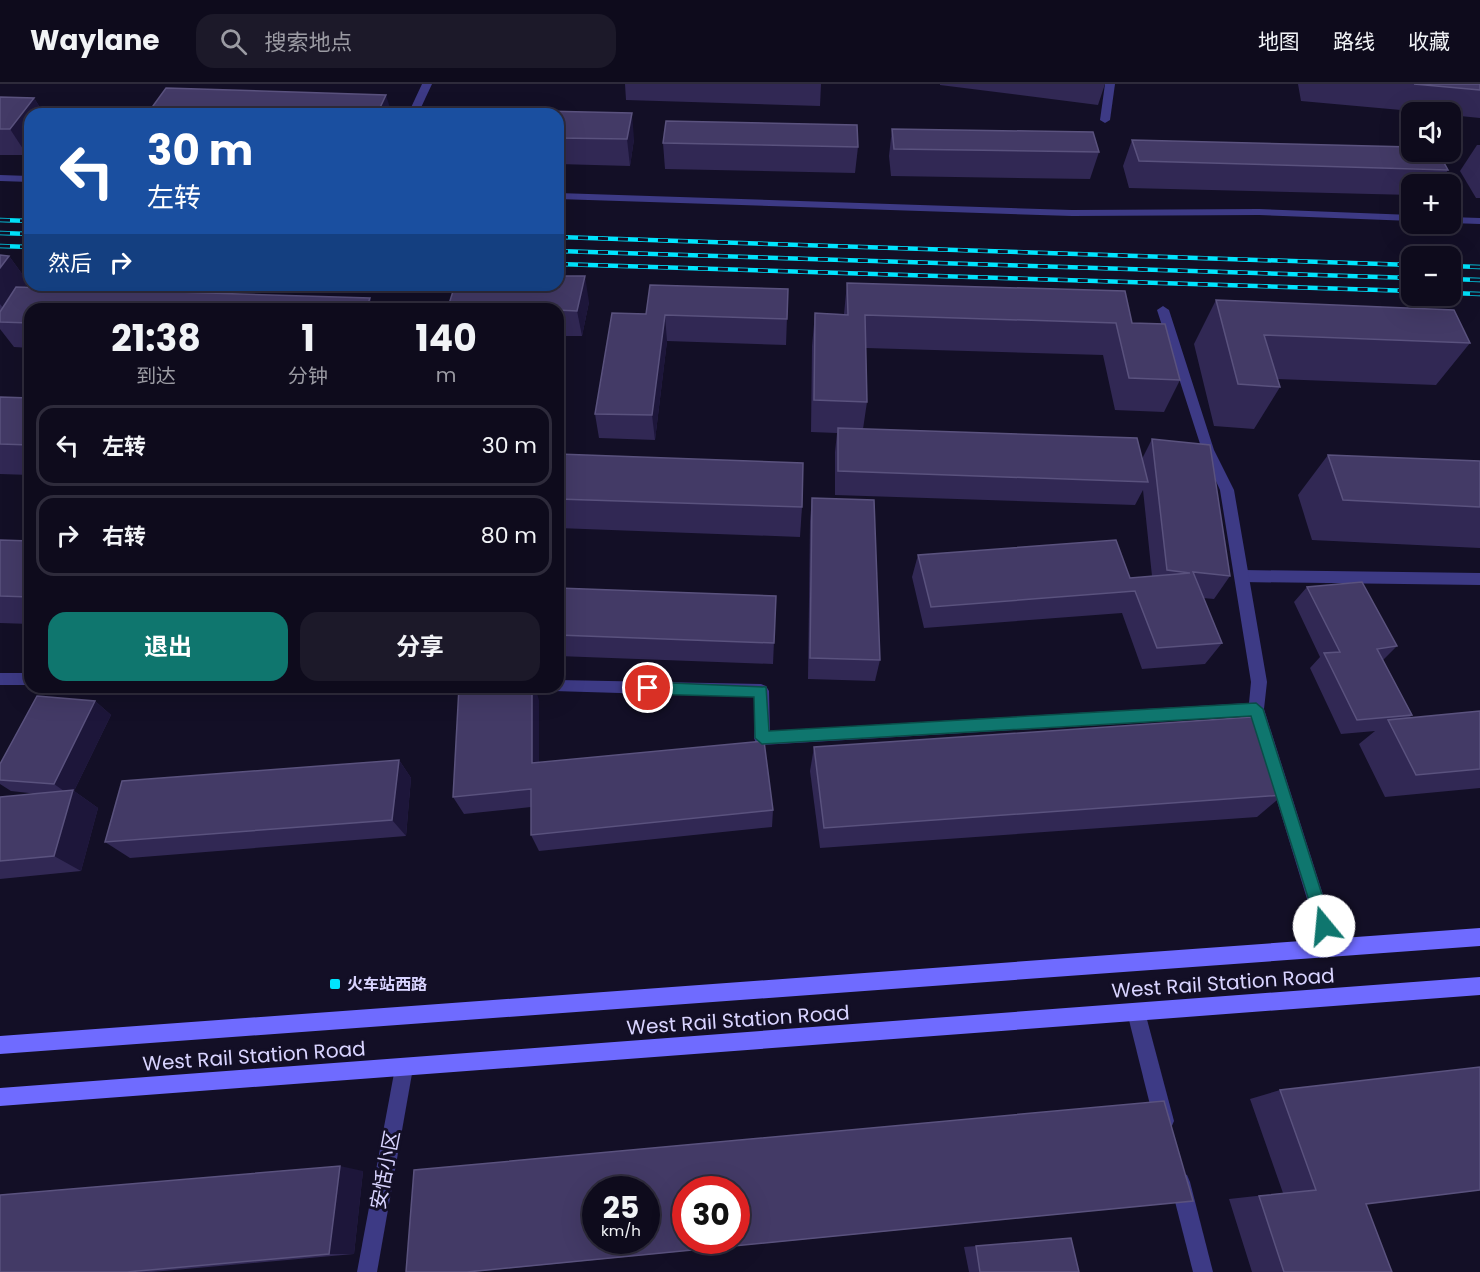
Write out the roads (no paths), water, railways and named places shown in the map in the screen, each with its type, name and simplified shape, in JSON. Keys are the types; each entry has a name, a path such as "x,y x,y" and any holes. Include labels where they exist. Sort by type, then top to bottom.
{"main road":[{"name":"West Rail Station Road","path":"0,1045 1480,937"},
{"name":"West Rail Station Road","path":"0,1097 1480,986"}],"street":[{"path":"416,108 427,84"},
{"path":"1104,120 1110,84"},
{"path":"0,178 24,179"},
{"path":"564,196 1060,213 1259,212 1401,218"},
{"path":"1461,220 1480,221"},
{"path":"1163,310 1208,450 1227,490 1259,682 1256,709 1331,948"},
{"path":"1242,576 1480,579"},
{"path":"0,679 24,679"},
{"path":"564,686 761,691 762,738 1256,709"},
{"path":"1136,1012 1168,1136"},
{"name":"安恬小区","path":"367,1272 404,1068"},
{"path":"1174,1159 1203,1272"}],"railway":[{"path":"0,220 24,221"},
{"path":"0,233 24,234"},
{"path":"564,237 1401,265"},
{"path":"0,246 24,247"},
{"path":"564,251 1401,278"},
{"path":"564,264 1401,291"},
{"path":"1461,266 1480,267"},
{"path":"1461,279 1480,280"},
{"path":"1461,293 1480,294"}],"place":[{"name":"火车站西路","path":"335,984"}]}
